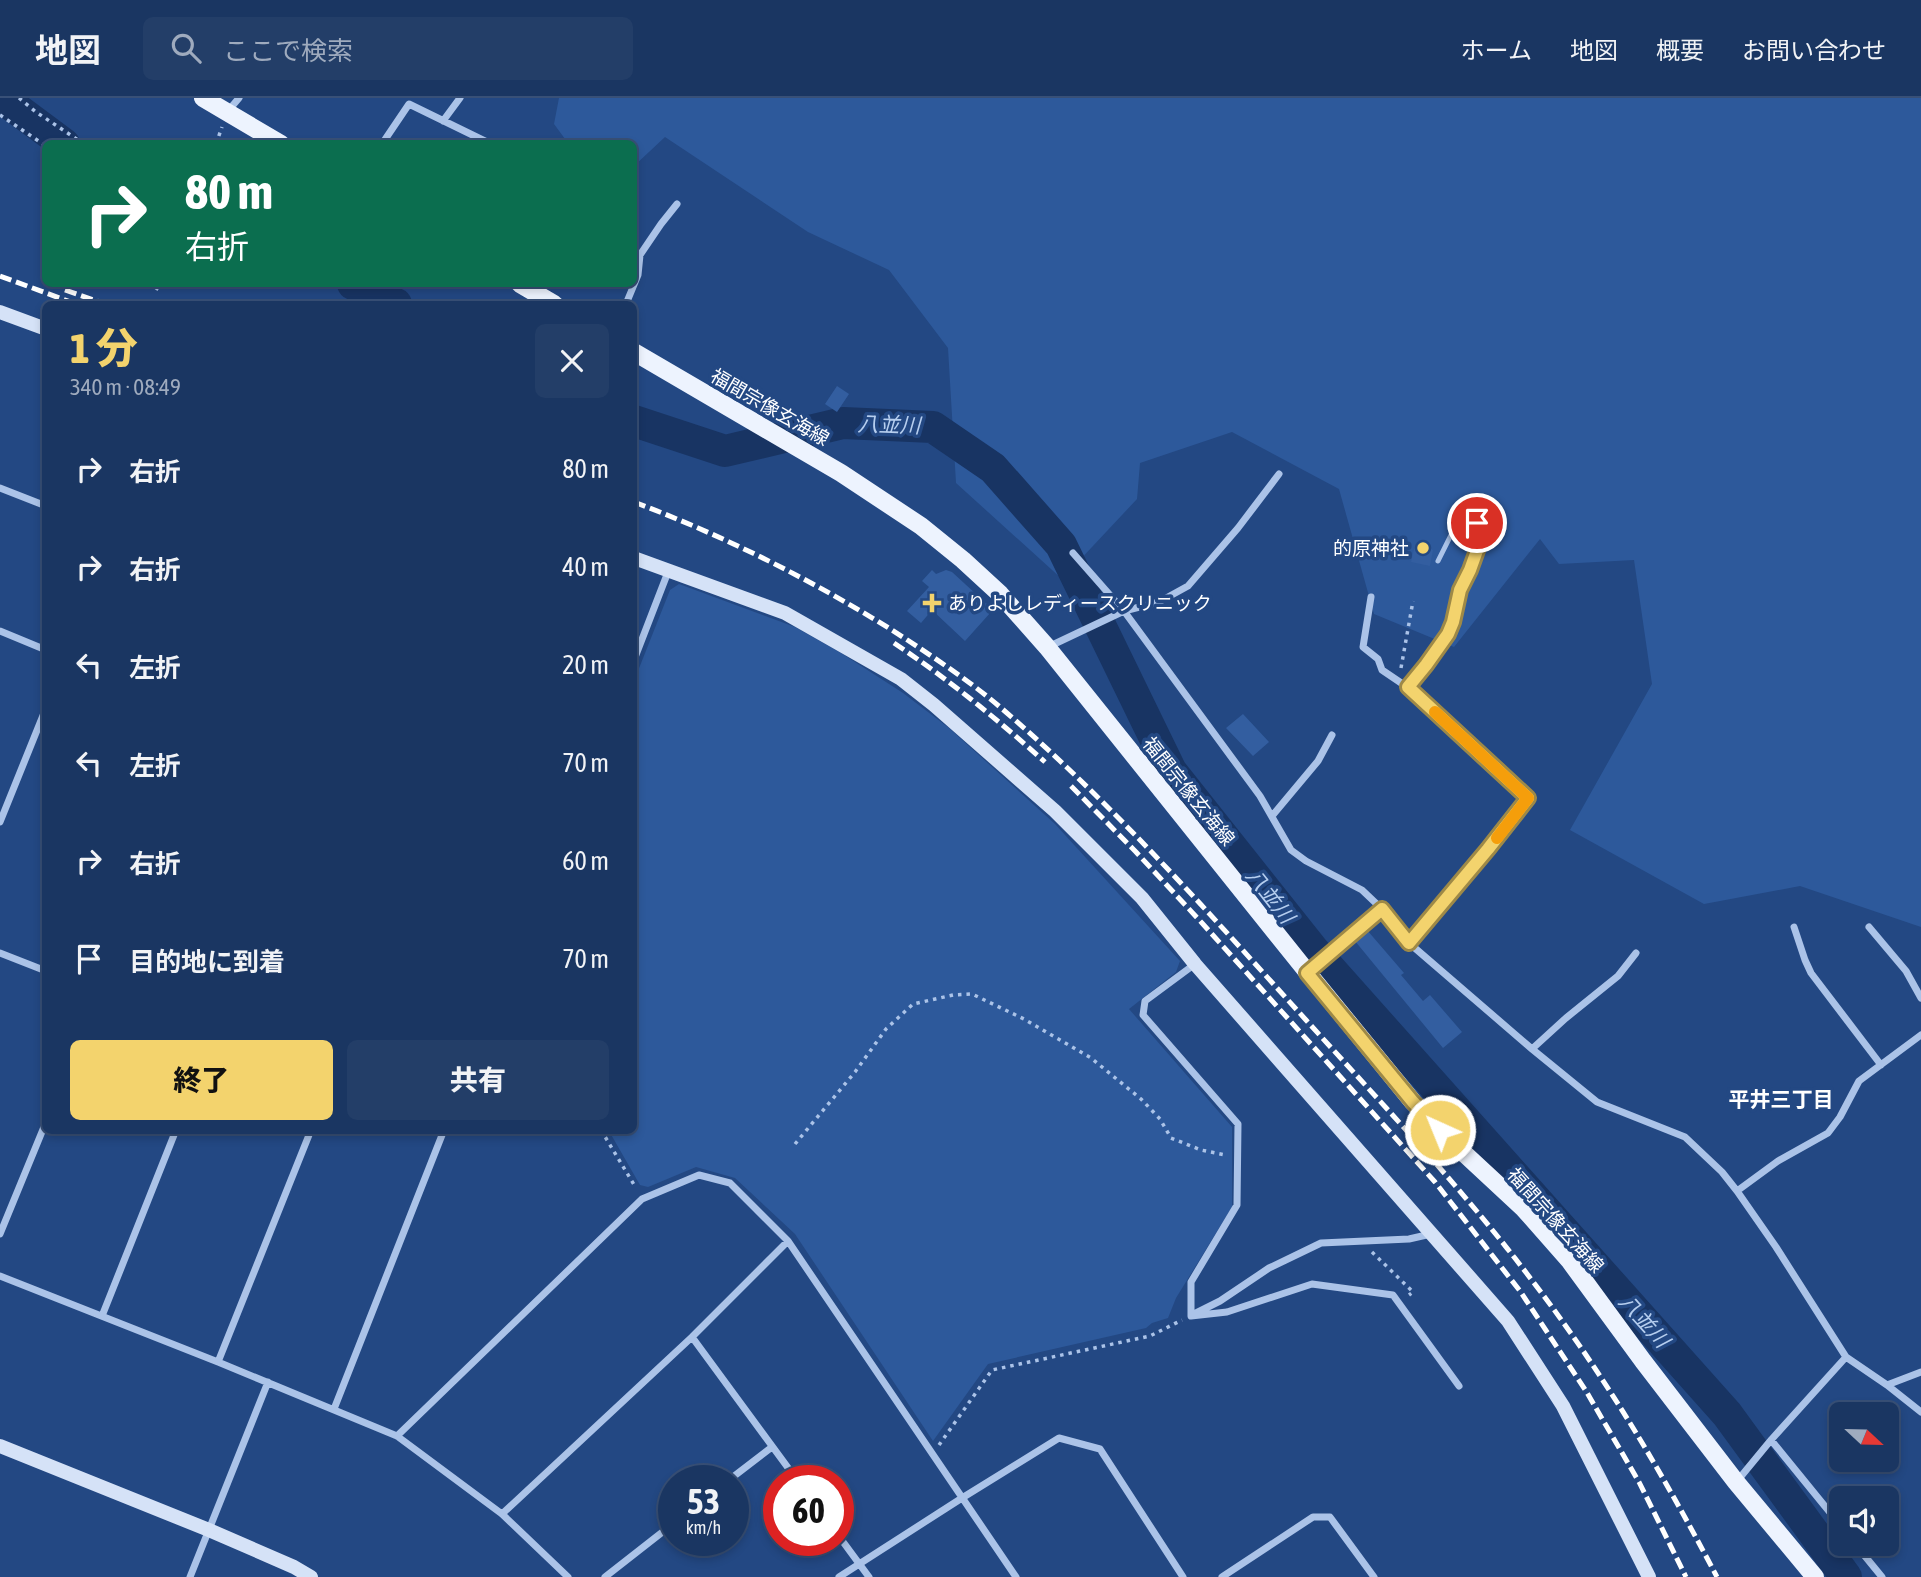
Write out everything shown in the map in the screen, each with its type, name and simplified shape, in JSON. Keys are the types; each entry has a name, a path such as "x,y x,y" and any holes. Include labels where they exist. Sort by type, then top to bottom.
{"main road":[{"path":"203,98 233,105 276,140"},
{"path":"525,287 549,301"},
{"name":"福間宗像玄海線","path":"637,354 841,473 921,526 963,559 999,594 1047,648 1313,969 1413,1102 1524,1209 1569,1260 1643,1361 1741,1476 1812,1576"}],"street":[{"path":"443,121 460,98"},
{"path":"385,140 409,104 483,140"},
{"path":"637,277 637,252 677,204"},
{"path":"0,312 42,328"},
{"path":"1047,648 1124,611 1158,602 1188,586 1238,528 1279,474"},
{"path":"0,488 42,504"},
{"path":"1073,553 1124,611 1260,796 1292,850 1306,861 1362,891 1382,909 1409,943 1597,1102 1685,1138 1722,1172 1737,1191 1846,1357 1921,1412"},
{"path":"637,559 785,613 901,679 1055,811 1142,898 1195,964 1508,1321 1563,1406 1649,1577"},
{"path":"637,652 668,572"},
{"path":"1371,597 1363,647 1378,659 1382,670 1408,687 1528,798 1409,943"},
{"path":"0,631 42,648"},
{"path":"0,822 42,718"},
{"path":"1272,816 1318,761 1332,735"},
{"path":"1313,969 1382,909"},
{"path":"1794,927 1811,973 1881,1065"},
{"path":"1869,927 1906,971 1921,998"},
{"path":"0,953 42,969"},
{"path":"1532,1049 1618,976 1636,953"},
{"path":"1191,1316 1191,1282 1237,1205 1238,1124 1143,1015 1145,1001 1195,964"},
{"path":"1737,1191 1779,1161 1828,1132 1840,1117 1859,1082 1921,1035"},
{"path":"0,1234 42,1132"},
{"path":"102,1316 174,1134"},
{"path":"218,1362 309,1134"},
{"path":"334,1409 442,1134"},
{"path":"397,1436 642,1199 699,1175 730,1183 788,1241 1016,1577"},
{"path":"1191,1316 1220,1301 1269,1268 1321,1243 1409,1238 1432,1234"},
{"path":"502,1514 692,1337 788,1241"},
{"path":"0,1276 397,1436 502,1514 568,1577"},
{"path":"1191,1316 1227,1312 1312,1284 1393,1295 1459,1386"},
{"path":"692,1337 786,1465"},
{"path":"1741,1476 1846,1357"},
{"path":"1887,1385 1921,1372"},
{"path":"190,1577 268,1382"},
{"path":"839,1577 1059,1438 1100,1449 1183,1577"},
{"path":"1769,1442 1829,1512"},
{"path":"0,1446 209,1530 294,1567 310,1577"},
{"path":"749,1465 772,1447"},
{"path":"1222,1577 1313,1517 1330,1517 1374,1577"},
{"path":"605,1577 658,1536"},
{"path":"854,1556 869,1577"},
{"path":"1865,1556 1882,1577"}],"lane":[{"path":"1408,687 1448,634 1453,622 1460,590 1479,545 1477,523 1472,518 1465,517 1456,526 1438,561"}],"path":[{"path":"19,98 78,140"},
{"path":"0,115 42,143"},
{"path":"1398,682 1413,601"},
{"path":"795,1144 855,1072 886,1028 913,1004 953,995 972,994 1024,1019 1091,1058 1160,1118 1171,1138 1201,1150 1237,1158"},
{"path":"603,1134 642,1199"},
{"path":"1368,1241 1371,1252 1413,1292 1399,1304"},
{"path":"932,1454 992,1370 1150,1336 1191,1316"}],"shaded area":[{"path":"559,98 1921,98 1921,927 1800,886 1704,904 1570,830 1652,684 1634,560 1559,564 1540,539 1454,647 1374,614 1339,489 1232,432 1140,463 1137,499 1062,579 956,483 948,348 889,270 808,232 665,137 637,163 637,140 566,140 554,124"},
{"path":"679,584 795,627 841,653 903,693 949,728 1055,824 1180,961 1176,972 1129,1009 1232,1127 1232,1207 1176,1298 1168,1318 1146,1328 988,1364 933,1441 795,1234 735,1178 696,1167 648,1187 640,1185 611,1134 637,1134 637,673 670,590"}],"building":[{"path":"837,386 849,394 837,412 825,404"},
{"name":"的原神社","path":"1417,543 1431,546 1433,550 1430,566 1411,562"},
{"name":"ありよしレディースクリニック","path":"932,570 936,574 946,570 952,572 989,606 987,608 991,612 965,641 932,610 921,623 907,611 929,587 922,581"},
{"path":"1243,714 1269,742 1253,756 1226,728"},
{"path":"1367,930 1404,973 1401,975 1423,1001 1430,995 1462,1032 1443,1048 1355,941"}],"waterway":[{"name":"八並川","path":"2,98 59,140"},
{"name":"八並川","path":"359,287 390,301"},
{"name":"八並川","path":"637,422 725,451 843,423 933,427 993,468 1061,545 1171,771 1314,951 1727,1414 1846,1577"}],"railway":[{"path":"0,276 68,301"},
{"path":"65,290 96,301"},
{"path":"637,503 701,529 766,560 830,593 906,639 1000,707 1120,819 1393,1115 1505,1245 1558,1315 1607,1387 1653,1462 1717,1577"},
{"path":"894,643 972,700 1045,762"},
{"path":"1071,786 1202,923 1435,1182 1520,1291 1586,1391 1639,1482 1686,1577"}],"slow traffic":[{"path":"1435,712 1528,798 1497,838"}],"place":[{"name":"的原神社","path":"1423,548"},
{"name":"ありよしレディースクリニック","path":"932,603"}],"district":[{"name":"平井三丁目","path":"1781,1100"}],"route":[{"path":"1440,1130 1413,1102 1307,973 1382,909 1409,943 1528,798 1408,687 1448,634 1460,590 1477,555 1477,523"}]}
